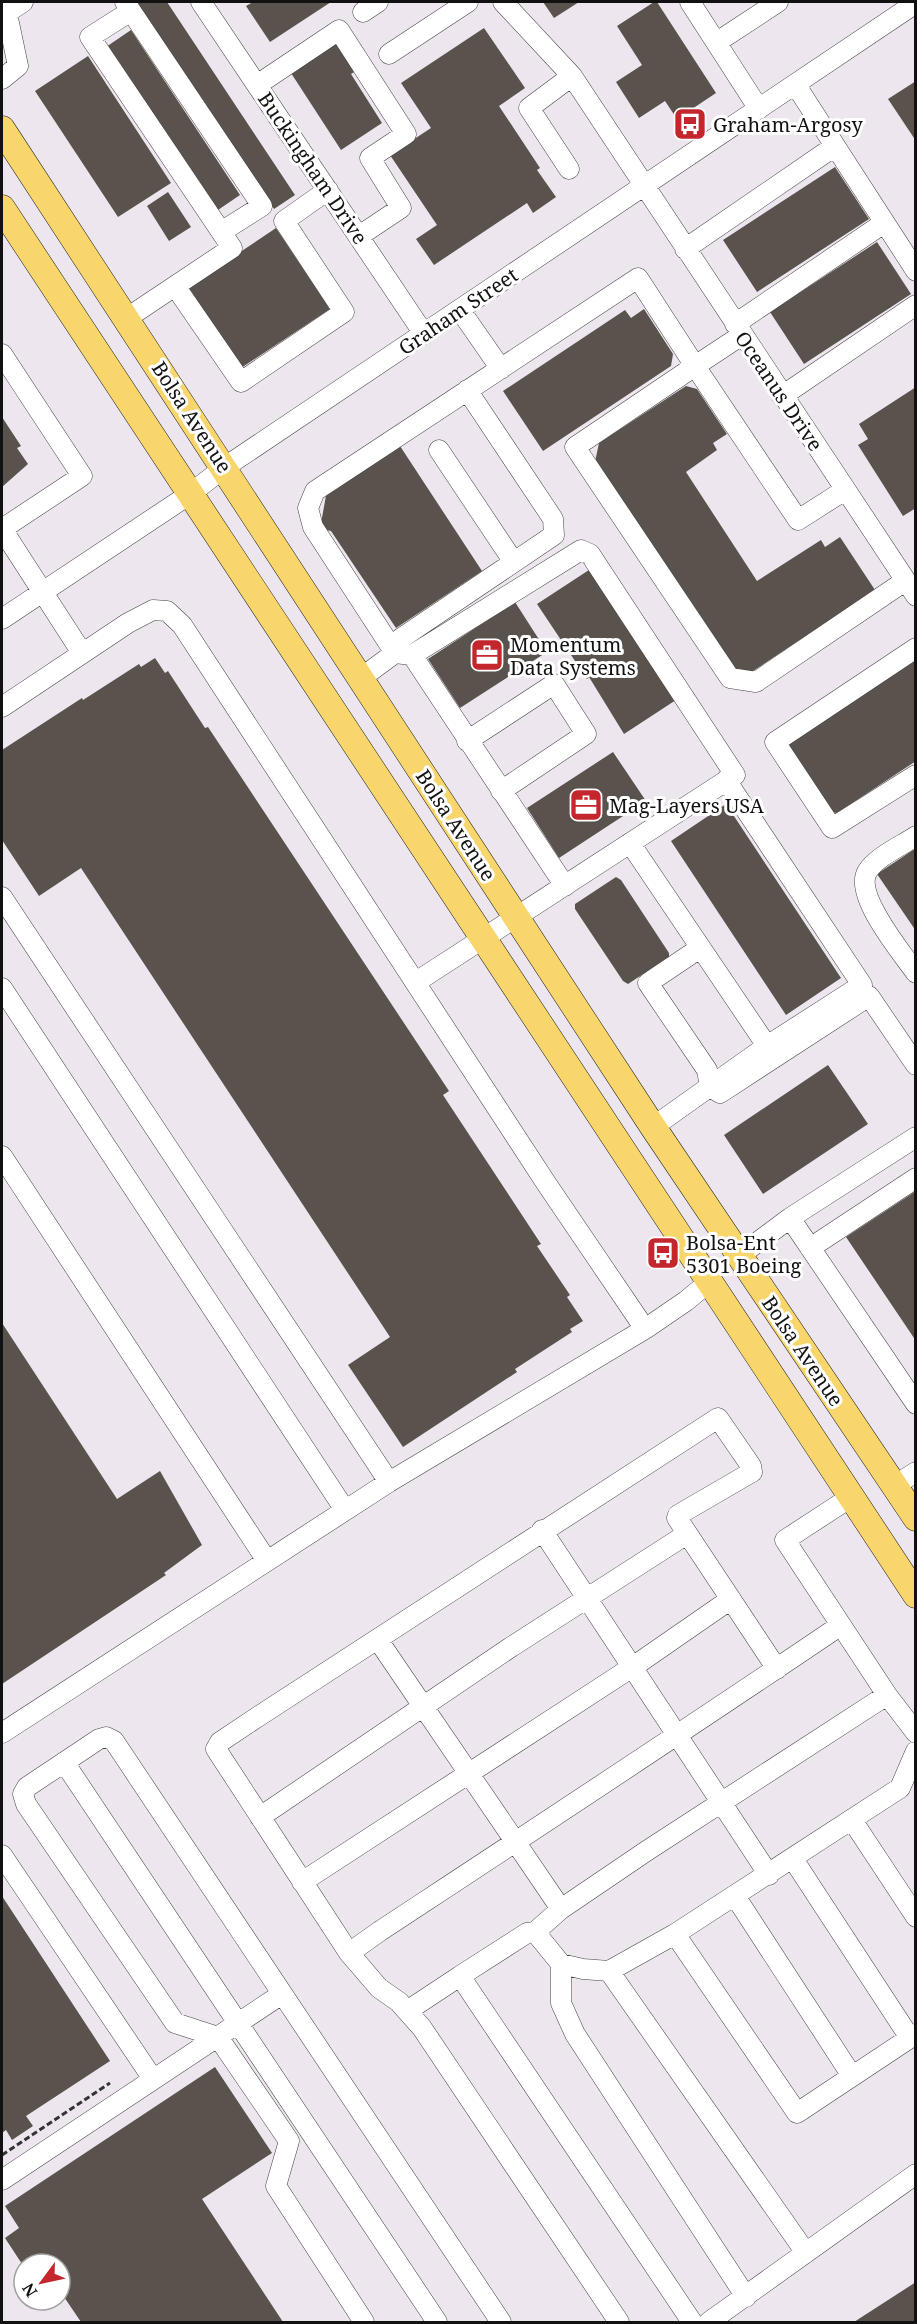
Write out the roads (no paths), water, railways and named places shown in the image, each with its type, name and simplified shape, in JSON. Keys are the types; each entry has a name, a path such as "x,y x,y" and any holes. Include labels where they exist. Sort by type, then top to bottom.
{"main road":[{"name":"Bolsa Avenue","path":"2,129 225,467 653,1127 915,1518"},
{"name":"Bolsa Avenue","path":"2,208 915,1595"},
{"path":"710,1281 739,1256"}],"street":[{"path":"2,79 18,66 9,23 2,14 23,2"},
{"name":"Buckingham Drive","path":"201,2 424,334"},
{"path":"389,54 468,2"},
{"name":"Oceanus Drive","path":"503,2 572,76 910,588"},
{"path":"690,2 759,109"},
{"path":"717,42 778,2"},
{"name":"Graham Street","path":"2,619 915,3"},
{"path":"126,318 232,248 221,232 90,37 128,6 262,206 221,232"},
{"path":"257,85 339,30 406,134 370,158 401,208 359,236"},
{"path":"569,169 529,108 572,76"},
{"path":"795,84 915,271"},
{"path":"685,249 836,146"},
{"path":"175,286 241,382 344,312 284,221 328,190"},
{"path":"884,223 739,329 696,366 575,447 730,678 756,682 910,588"},
{"path":"564,886 467,741 313,527 308,508 315,491 638,278 798,520 845,490"},
{"path":"782,396 915,305"},
{"path":"460,310 501,369"},
{"path":"2,354 82,476 2,529 82,653"},
{"path":"403,654 400,639 554,535 553,519 466,390"},
{"path":"439,450 513,561"},
{"path":"361,678 581,550 590,554 735,775 416,982"},
{"path":"2,707 82,653 153,610 167,611 174,618 416,982 546,1183 645,1329"},
{"path":"915,648 775,742 832,828 915,775"},
{"path":"467,741 554,684 586,734 501,791"},
{"path":"653,1127 767,1046 862,985 726,780"},
{"path":"915,836 878,862 867,873 864,886 867,901 915,973"},
{"path":"630,843 767,1046"},
{"path":"2,897 389,1482"},
{"path":"700,948 648,983 707,1070 710,1087 720,1093 870,996 915,1065"},
{"path":"2,988 345,1510"},
{"path":"739,1256 790,1218 915,1137"},
{"path":"2,1156 267,1561"},
{"path":"810,1248 915,1178"},
{"path":"790,1218 915,1404"},
{"path":"2,1733 389,1482 645,1329 686,1301 710,1281"},
{"path":"619,2322 422,2028 407,2011 379,1988 349,1953 260,1818 216,1746 713,1419 721,1418 751,1466 752,1472 678,1515 677,1518 777,1669"},
{"path":"894,1486 915,1472"},
{"path":"851,1497 785,1540 887,1695 915,1733"},
{"path":"542,1530 723,1801 769,1875"},
{"path":"260,1818 587,1598 687,1534"},
{"path":"302,1882 633,1666 731,1599"},
{"path":"349,1953 841,1625"},
{"path":"378,1640 470,1772 561,1909"},
{"path":"407,2011 527,1933 535,1932 561,1909 887,1695"},
{"path":"364,2322 276,2186 289,2141 218,2037 175,2023 26,1804 23,1794 27,1787 99,1739 106,1737 114,1741 501,2322"},
{"path":"535,1932 561,1964 583,1970 609,1971 675,1934 769,1875 900,1788 915,1751"},
{"path":"64,1762 438,2322"},
{"path":"904,1779 915,1796"},
{"path":"852,1820 915,1917"},
{"path":"2,1855 153,2079"},
{"path":"675,1934 797,2113 913,2036 793,1859"},
{"path":"735,1896 852,2076"},
{"path":"561,1964 561,2002 575,2034 746,2297"},
{"path":"609,1971 806,2253"},
{"path":"460,1976 692,2322"},
{"path":"2,2180 282,1994"},
{"path":"709,2322 915,2174"}],"place":[{"name":"Graham-Argosy","path":"690,124"},
{"name":"Momentum Data Systems","path":"487,655"},
{"name":"Mag-Layers USA","path":"586,805"},
{"name":"Bolsa-Ent 5301 Boeing","path":"663,1253"}]}
